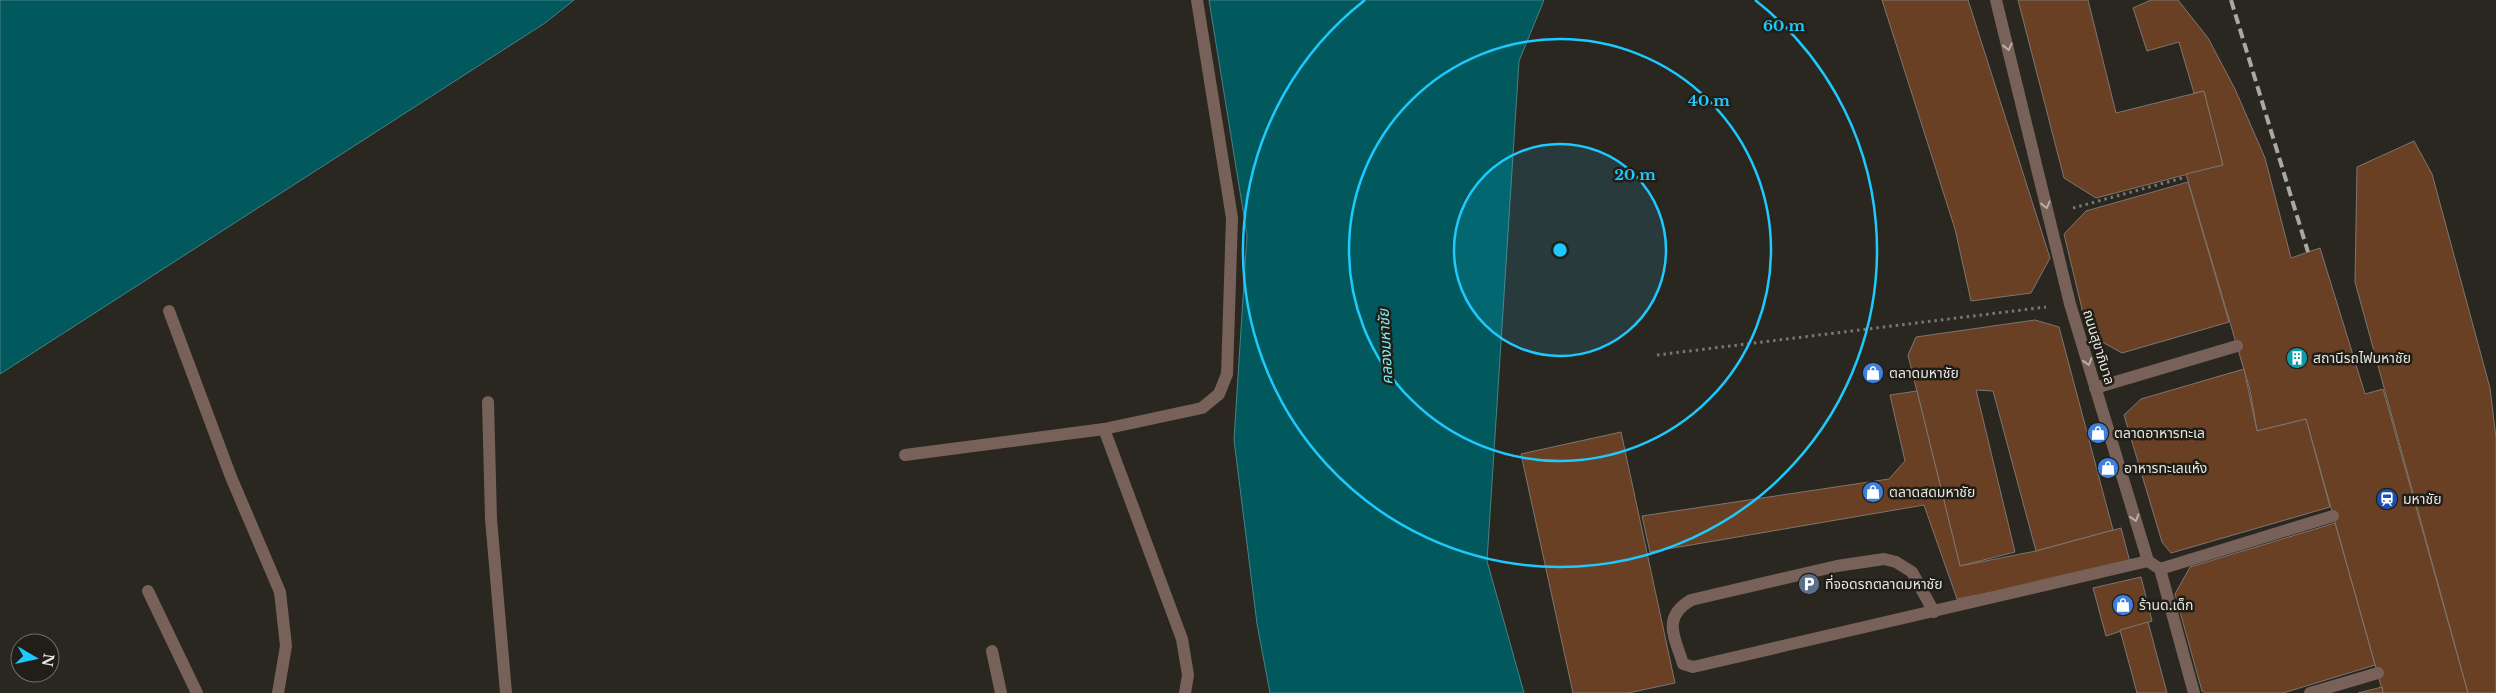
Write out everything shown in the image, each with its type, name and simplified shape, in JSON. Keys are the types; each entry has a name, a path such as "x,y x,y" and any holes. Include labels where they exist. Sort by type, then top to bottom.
{"street":[{"path":"905,455 1104,429 1202,408 1219,394 1227,374 1232,218 1197,0"},
{"name":"ถนนสุขาภิบาล","path":"1996,0 2070,304 2148,560"},
{"path":"169,311 231,477 280,592 286,646 278,693"},
{"path":"2096,388 2236,346"},
{"path":"488,402 491,519 506,693"},
{"path":"1104,429 1182,639 1188,675 1185,693"},
{"path":"2160,569 2333,516"},
{"path":"1934,612 1912,572 1896,562 1884,559 1837,566 1691,600 1678,609 1672,618 1672,628 1683,664 1693,667 1934,612 2148,560 2160,569 2194,693"},
{"path":"148,591 197,693"},
{"path":"992,652 1000,693"},
{"path":"2310,693 2378,673"}],"path":[{"path":"2048,214 2186,177"},
{"path":"1657,355 2070,304"}],"water":[{"path":"0,0 574,0 545,23 0,374"},
{"name":"คลองมหาชัย","path":"1209,0 1544,0 1519,61 1487,561 1524,693 1270,693 1257,624 1234,440 1247,235"}],"building":[{"path":"1882,0 1968,0 2050,258 2031,293 1971,301 1955,229"},
{"path":"2018,0 2088,0 2116,113 2204,91 2223,165 2096,198 2064,178"},
{"name":"สถานีรถไฟมหาชัย","path":"2151,0 2178,0 2208,38 2235,89 2265,158 2291,258 2320,248 2365,394 2383,389 2468,693 2383,693 2306,419 2257,431 2250,390 2186,174 2223,165 2204,91 2194,93 2179,42 2147,51 2133,8"},
{"path":"2414,141 2432,174 2490,388 2496,438 2496,693 2468,693 2355,282 2357,167"},
{"path":"2188,182 2229,322 2122,353 2088,334 2064,234 2086,211"},
{"path":"2035,320 2059,327 2113,530 2036,551 1993,391 1976,390 2015,552 1960,566 1908,355 1916,337"},
{"path":"2244,369 2257,431 2306,419 2330,507 2171,553 2162,542 2124,415 2141,399"},
{"name":"ตลาดสดมหาชัย","path":"1917,391 1960,566 2036,551 2121,528 2131,566 1957,599 1924,505 1650,552 1642,516 1889,479 1905,461 1890,395"},
{"path":"1621,432 1675,683 1628,693 1573,693 1521,454"},
{"path":"2335,523 2375,665 2283,693 2205,693 2202,691 2175,594 2190,567"},
{"name":"ร้านด.เด็ก","path":"2141,577 2152,621 2106,636 2093,588"},
{"path":"2148,622 2167,693 2137,693 2120,630"},
{"path":"2382,687 2383,693 2358,693"}],"railway":[{"path":"2231,0 2308,252"}],"place":[{"name":"สถานีรถไฟมหาชัย","path":"2297,358"},
{"name":"ตลาดมหาชัย","path":"1873,373"},
{"name":"ตลาดอาหารทะเล","path":"2098,433"},
{"name":"อาหารทะเลแห้ง","path":"2108,468"},
{"name":"ตลาดสดมหาชัย","path":"1873,492"},
{"name":"มหาชัย","path":"2387,499"},
{"name":"ที่จอดรถตลาดมหาชัย","path":"1809,584"},
{"name":"ร้านด.เด็ก","path":"2123,605"}]}
